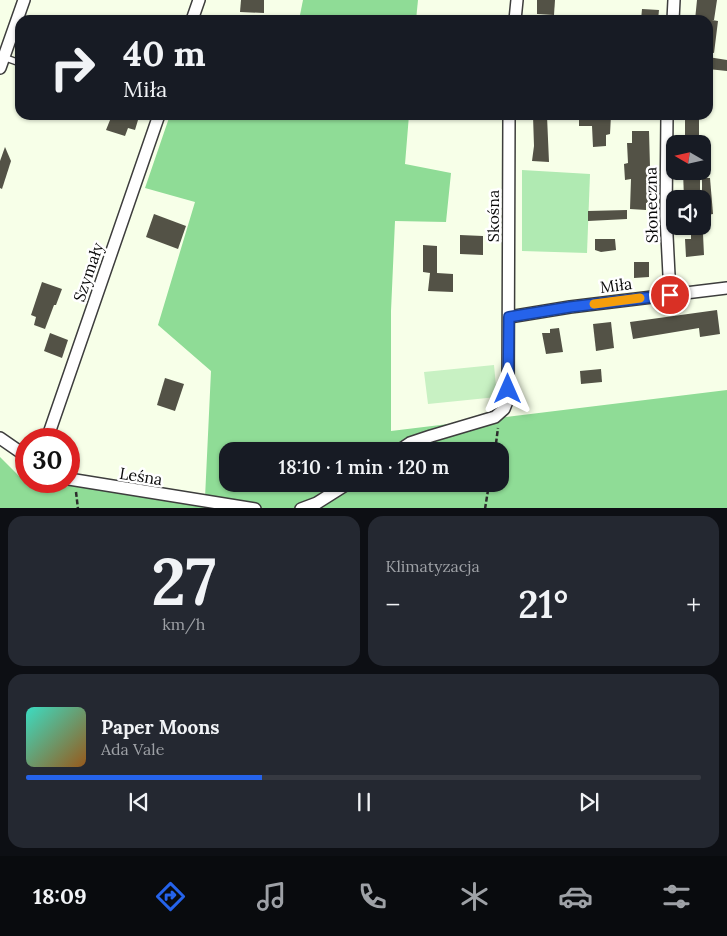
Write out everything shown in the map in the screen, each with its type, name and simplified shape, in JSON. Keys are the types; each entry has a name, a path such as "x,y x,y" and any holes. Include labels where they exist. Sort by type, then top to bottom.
{"street":[{"path":"18,15 24,0"},
{"path":"194,15 199,0"},
{"path":"516,15 517,0"},
{"path":"673,15 674,0"},
{"path":"1,60 15,23"},
{"name":"Szymały","path":"51,428 158,120"},
{"name":"Skośna","path":"500,412 504,409 508,389 509,120"},
{"name":"Słoneczna","path":"667,120 666,216 670,295"},
{"name":"Miła","path":"509,317 570,307 727,288"},
{"path":"415,442 495,417 500,412"},
{"path":"0,438 15,448"},
{"name":"Leśna","path":"80,481 255,508"},
{"path":"301,508 316,503 334,492"}],"lane":[{"path":"1,60 15,62"}],"path":[{"path":"495,442 500,412"},
{"path":"485,508 488,492"},
{"path":"75,493 78,508"}],"green space":[{"path":"303,0 418,0 416,15 300,15"},
{"path":"168,120 409,120 405,164 451,173 446,222 395,221 391,311 391,431 727,390 727,508 0,508 0,457 15,472 15,493 80,493 80,483 205,498 211,371 158,325 195,202 145,188"},
{"path":"522,170 590,174 587,253 522,251"},
{"path":"494,365 497,397 428,404 424,372"}],"building":[{"path":"241,0 264,0 264,13 240,12"},
{"path":"537,0 555,0 554,15 537,14"},
{"path":"697,0 717,0 714,20 713,15 696,15"},
{"path":"642,9 659,10 658,15 641,15"},
{"path":"713,20 718,21 713,53"},
{"path":"713,58 727,60 727,71 713,70"},
{"path":"110,120 138,120 135,130 128,128 125,136 106,130"},
{"path":"533,120 547,120 549,162 532,161 534,146"},
{"path":"579,120 611,120 610,134 606,135 606,146 593,147 592,126 579,126"},
{"path":"685,120 699,120 699,135 685,135"},
{"path":"632,131 649,131 651,203 646,203 646,210 630,209 631,179 625,180 624,164 628,163 627,143 632,143"},
{"path":"5,147 11,161 2,189 0,188 0,161"},
{"path":"683,180 700,180 700,190 684,190"},
{"path":"702,180 710,180 711,190 702,190"},
{"path":"711,190 713,214 711,214"},
{"path":"627,210 627,219 588,221 588,211"},
{"path":"154,214 186,226 178,249 146,237"},
{"path":"460,235 483,236 483,255 460,254"},
{"path":"691,235 703,235 704,255 686,257 685,239 691,239"},
{"path":"595,239 615,239 616,250 601,252 595,250"},
{"path":"423,245 437,246 437,273 453,274 453,292 428,291 430,273 423,272"},
{"path":"634,262 649,262 649,277 634,278"},
{"path":"42,282 62,289 45,329 34,325 36,317 31,315"},
{"path":"717,310 720,334 700,337 699,328 633,339 630,322"},
{"path":"611,322 614,348 596,351 593,324"},
{"path":"559,328 563,352 546,354 542,333 550,333 550,329"},
{"path":"50,333 68,340 62,358 44,351"},
{"path":"601,369 602,382 581,384 580,371"},
{"path":"165,378 184,384 175,411 157,405"}],"slow traffic":[{"path":"594,304 640,298"}],"route":[{"path":"508,389 509,317 570,307 670,295"}]}
